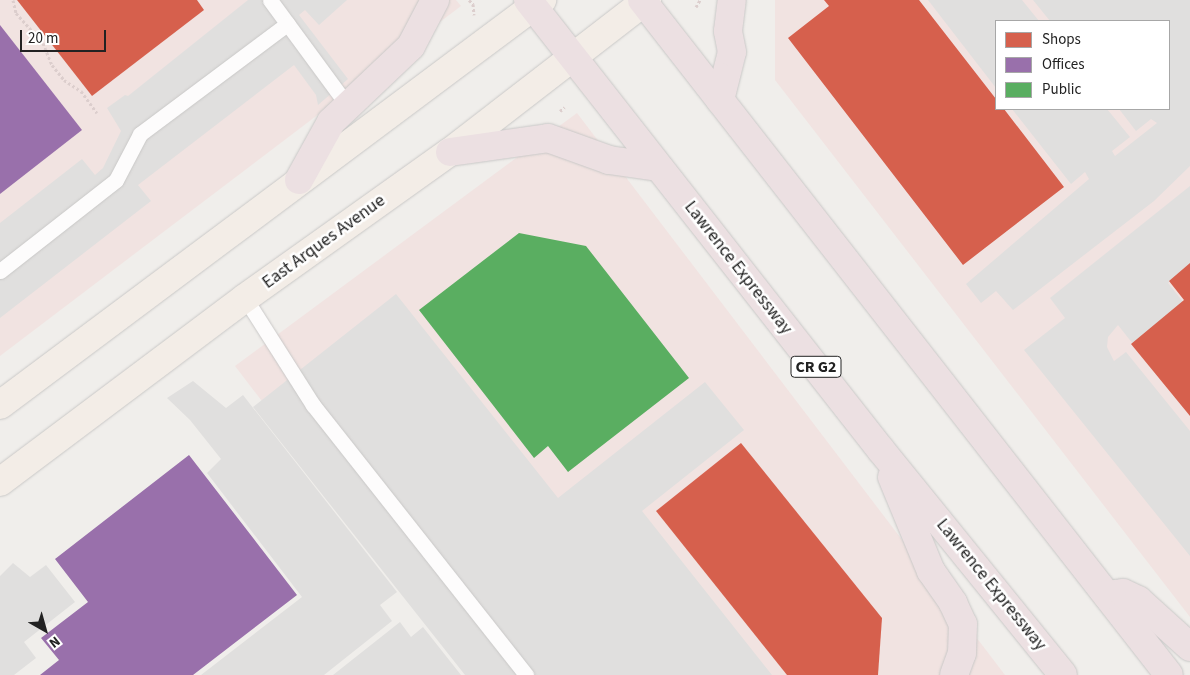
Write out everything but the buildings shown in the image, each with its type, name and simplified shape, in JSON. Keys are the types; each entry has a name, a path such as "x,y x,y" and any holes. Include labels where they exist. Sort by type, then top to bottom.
{"highway":[{"path":"299,180 331,122 411,46 435,0"},
{"path":"720,100 732,52 728,31 732,0"},
{"path":"644,1 1169,675"},
{"name":"Lawrence Expressway","path":"534,2 572,57 658,167 881,450 1063,675"},
{"path":"450,152 548,138 609,160 658,167"},
{"path":"881,450 931,571 954,603 963,624 962,653 954,675"},
{"path":"1107,595 1123,592 1138,600 1190,647"}],"main road":[{"name":"East Arques Avenue","path":"0,482 245,298 450,152 644,1"},
{"path":"2,399 299,180 534,2"}],"lane":[{"path":"270,0 348,106"},
{"path":"0,271 116,180 140,134 287,24"},
{"path":"245,298 313,405 526,675"}],"path":[{"path":"13,0 16,13 43,42 64,80 81,91 97,113"},
{"path":"469,0 473,4 474,20"},
{"path":"473,4 479,0"},
{"path":"696,7 700,0"}],"shaded area":[{"path":"0,0 456,0 461,6 0,356"},
{"path":"248,0 347,0 319,25 305,10 299,15 348,79 318,105 316,95 294,65 138,185 151,201 0,318 0,223 82,159 95,175 103,168 121,131 107,108 125,95 128,96"},
{"path":"775,0 1190,0 1190,617 775,80"},
{"path":"928,0 1022,0 1038,20 995,20 995,87"},
{"path":"1033,0 1190,0 1190,166 1154,201 1013,310 996,291 981,303 966,284 1089,179 1085,172 1071,184 1013,110 1108,110 1130,137 1112,151 1115,156 1157,123 1151,119 1136,131 1120,110 1170,110 1170,20 1049,20"},
{"path":"577,113 1005,675 472,675 235,366"},
{"path":"1190,186 1190,266 1168,283 1184,303 1133,344 1118,325 1108,337 1107,347 1114,361 1126,352 1190,431 1190,556 1024,350 1065,318 1050,298"},
{"path":"396,294 558,498 705,382 744,430 642,511 772,675 465,675 253,407"},
{"path":"193,381 226,408 243,395 397,592 380,605 392,621 324,675 201,675 302,597 207,473 221,459 190,420 167,398"},
{"path":"13,563 30,577 46,565 75,602 24,642 36,658 14,675 0,675 0,576"},
{"path":"400,622 411,637 423,627 461,675 333,675"}]}
